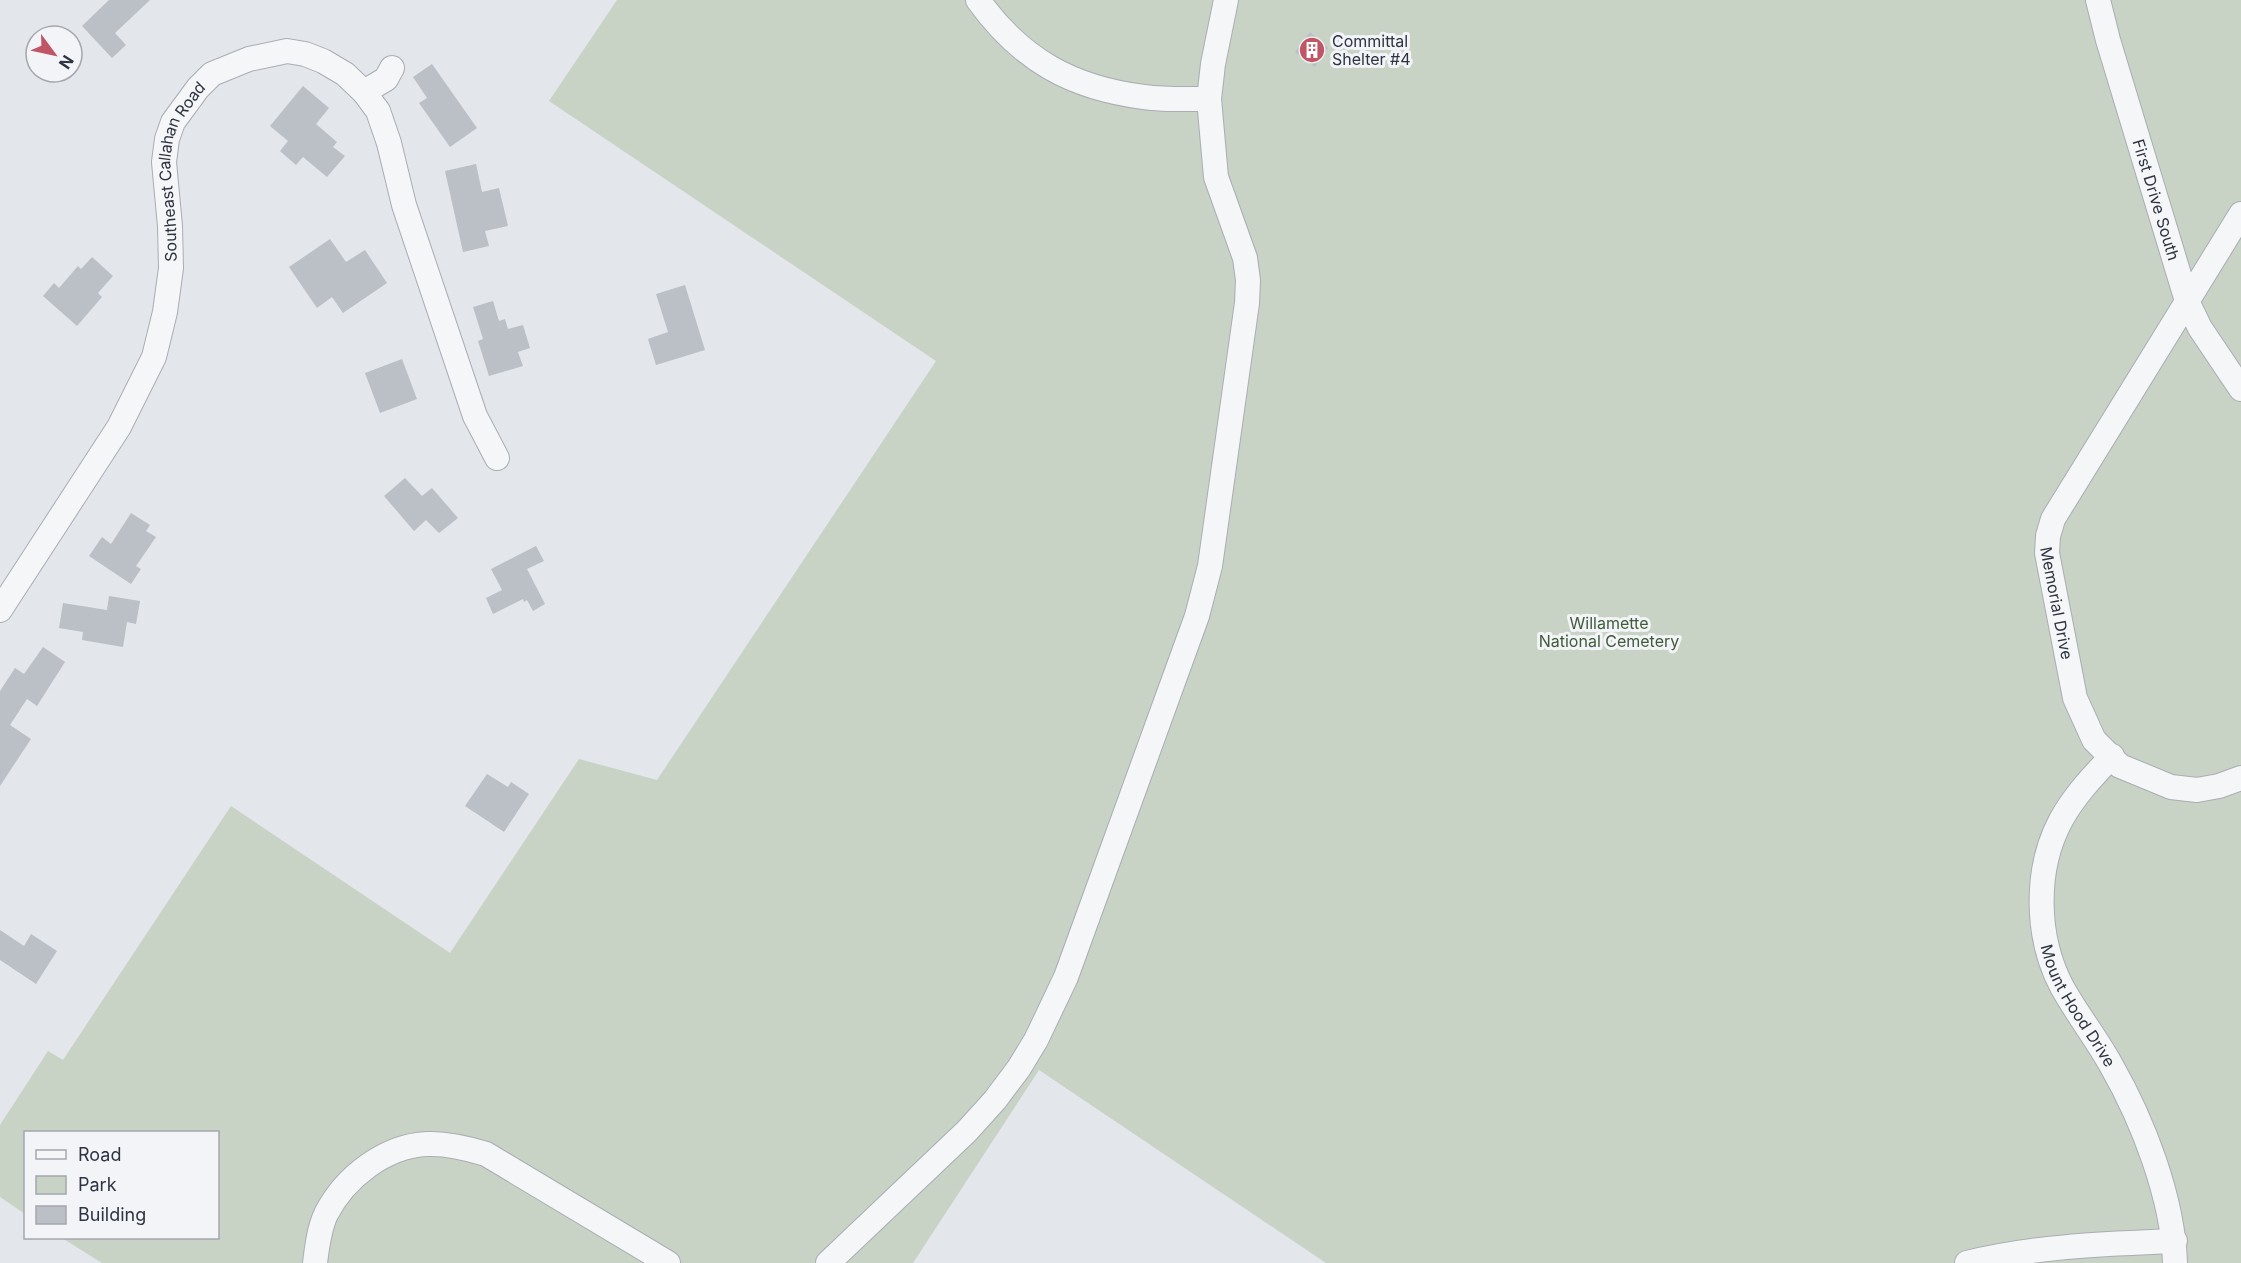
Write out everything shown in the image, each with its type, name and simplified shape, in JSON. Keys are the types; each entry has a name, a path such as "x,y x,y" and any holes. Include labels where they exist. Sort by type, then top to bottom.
{"street":[{"path":"978,0 994,23 1023,49 1055,71 1095,88 1146,98 1209,99"},
{"path":"828,1263 967,1131 995,1100 1036,1040 1066,977 1197,616 1208,574 1219,507 1247,303 1248,280 1245,258 1216,177 1209,99 1213,64 1226,0"},
{"name":"First Drive South","path":"2098,0 2187,301 2200,328 2241,389"},
{"name":"Southeast Callahan Road","path":"0,610 119,427 154,357 165,312 171,268 164,162 167,139 173,122 185,104 212,74 249,58 287,51 305,54 323,61 345,74 364,92 378,111 389,143 404,205 475,416 497,458"},
{"path":"364,92 386,79 392,68"},
{"name":"Memorial Drive","path":"2241,214 2053,519 2048,536 2047,553 2075,698 2094,740 2120,766 2171,787 2197,789 2219,786 2241,778"},
{"name":"Mount Hood Drive","path":"2112,756 2074,800 2052,839 2045,861 2042,913 2046,942 2061,986 2110,1062 2136,1112 2160,1182 2175,1252"},
{"path":"315,1263 318,1239 325,1216 335,1198 348,1182 363,1168 383,1157 404,1148 426,1144 467,1148 486,1154 668,1263"},
{"path":"1967,1263 2037,1249 2109,1243 2175,1252"}],"green space":[{"name":"Willamette National Cemetery","path":"617,0 2241,0 2241,1263 1326,1263 1039,1070 913,1263 102,1263 64,1239 219,1239 219,1131 24,1131 24,1213 0,1197 0,1125 48,1051 63,1060 231,806 450,953 579,759 657,780 936,361 549,101"}],"building":[{"path":"109,0 150,0 115,33 126,45 112,58 84,28 84,24"},
{"name":"Committal Shelter #4","path":"1310,32 1328,48 1315,67 1295,52"},
{"path":"432,64 477,128 450,147 419,103 427,98 413,77"},
{"path":"303,86 329,108 316,124 337,142 333,147 345,156 327,177 303,157 296,165 280,151 288,141 270,126"},
{"path":"476,164 482,192 499,188 508,226 485,231 489,246 463,252 445,171"},
{"path":"330,239 346,262 365,250 387,283 343,313 332,297 317,308 289,267"},
{"path":"92,257 113,276 98,293 102,297 77,326 43,296 54,283 59,288 78,266 81,269"},
{"path":"685,285 705,350 656,365 648,339 668,332 656,294"},
{"path":"493,301 499,321 505,319 508,329 523,325 530,348 518,352 523,366 489,376 478,341 483,339 473,307"},
{"path":"402,359 417,399 380,413 365,373"},
{"path":"405,478 422,496 432,488 458,518 439,533 426,520 414,531 384,496"},
{"path":"131,513 150,525 146,531 156,537 136,566 141,569 131,584 89,556 102,537 111,544"},
{"path":"536,546 544,561 527,569 545,604 533,611 527,600 524,602 523,599 493,614 486,598 502,590 491,569"},
{"path":"109,596 140,601 136,624 127,622 123,647 82,640 83,632 59,628 63,603 107,610"},
{"path":"43,647 65,662 37,706 27,699 10,725 31,739 0,786 0,691 15,668 24,674"},
{"path":"487,774 508,787 511,782 529,794 504,832 465,806"},
{"path":"0,930 24,946 31,934 57,951 36,984 0,960"}],"place":[{"name":"Committal Shelter #4","path":"1312,50"}]}
